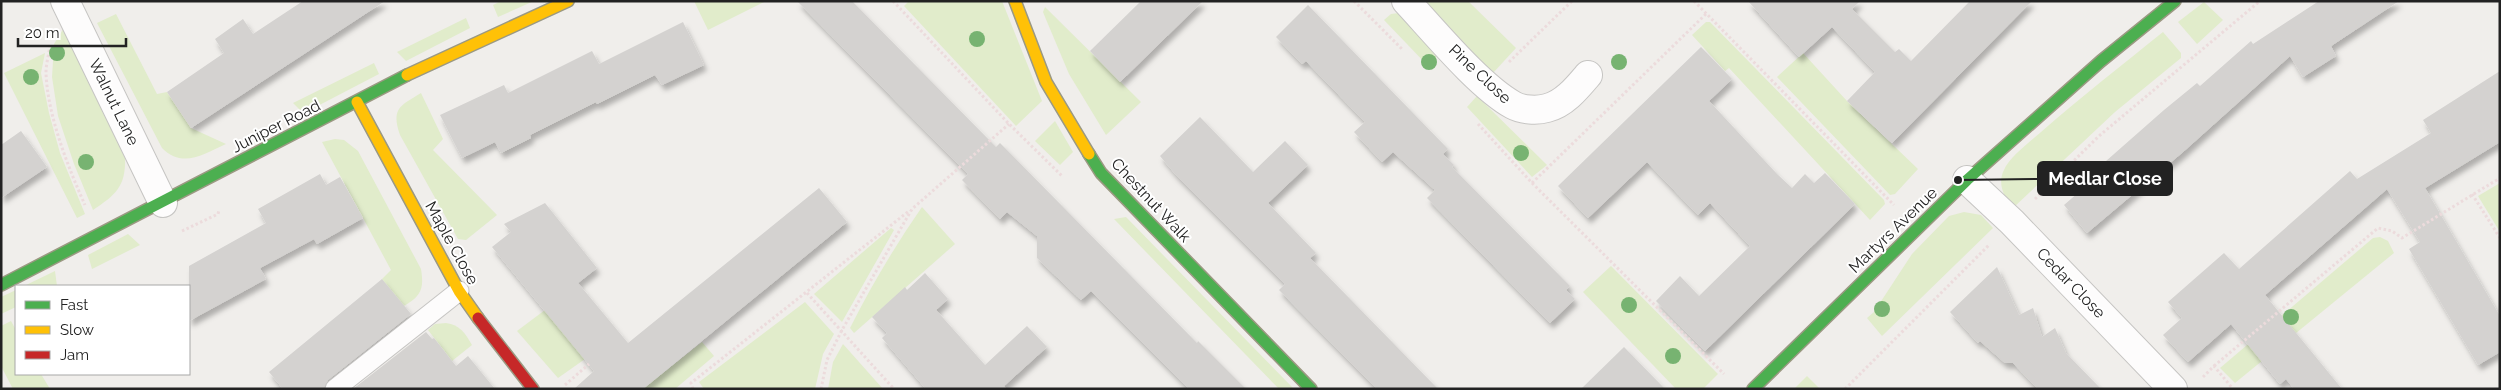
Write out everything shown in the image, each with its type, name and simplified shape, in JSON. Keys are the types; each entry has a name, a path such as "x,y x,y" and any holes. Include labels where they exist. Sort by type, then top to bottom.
{"street":[{"name":"Juniper Road","path":"1,285 499,30 568,1"},
{"name":"Chestnut Walk","path":"1015,1 1046,82 1101,173 1311,389"},
{"name":"Pine Close","path":"1406,1 1487,84 1515,106 1530,110 1547,108 1561,101 1588,75"},
{"name":"Martyrs Avenue","path":"1753,389 1967,180 2101,60 2175,1"},
{"name":"Walnut Lane","path":"66,5 163,203"},
{"name":"Maple Close","path":"357,102 459,291 480,322 533,389"},
{"name":"Cedar Close","path":"1967,180 2012,222 2173,389"}],"lane":[{"path":"335,389 459,291"}],"path":[{"path":"894,1 1009,124 1068,182"},
{"path":"1354,1 1407,54"},
{"path":"1487,84 1572,1"},
{"path":"1694,1 1918,229"},
{"path":"1845,389 2099,136 2260,1"},
{"path":"66,5 50,44 46,72 52,111 63,147 98,236"},
{"path":"1532,183 1706,14"},
{"path":"1475,121 1532,183 1725,375"},
{"path":"693,389 691,383 912,209 1009,124"},
{"path":"2202,378 2378,228 2392,231 2402,238 2500,178"},
{"path":"2472,194 2500,238"},
{"path":"821,389 827,360 842,330 912,209"},
{"path":"807,293 894,389"},
{"path":"561,389 589,364"},
{"path":"2214,366 2232,389"}],"green space":[{"path":"501,1 534,1 498,17 493,5"},
{"path":"694,1 766,1 708,30"},
{"path":"909,1 1002,1 1042,101 1016,126 904,6"},
{"path":"1422,1 1468,1 1516,48 1493,73"},
{"path":"2204,2 2223,20 2197,44 2178,22"},
{"path":"1045,7 1141,102 1106,135 1069,74 1043,12"},
{"path":"1399,13 1437,53 1435,62 1429,67 1384,20 1391,14"},
{"path":"116,14 157,94 167,92 191,128 226,144 193,158 185,159 178,158 162,148 97,23"},
{"path":"466,18 470,28 406,61 397,52"},
{"path":"1706,22 1710,22 1884,200 1885,204 1870,220 1729,68 1725,71 1692,35"},
{"path":"65,26 125,158 124,176 118,189 93,210 74,164 58,116 52,77 54,44"},
{"path":"2163,32 2181,53 2181,58 2115,112 2013,208 2004,195 2001,185 2002,175 2010,160 2071,106"},
{"path":"45,53 41,73 49,113 60,153 85,214 77,218 4,73"},
{"path":"1803,53 1847,101 1918,169 1895,194 1890,195 1777,77"},
{"path":"374,63 379,74 308,111 300,110 293,103"},
{"path":"421,93 443,139 433,150 497,215 466,240 458,239 400,135 397,126 397,113 399,109"},
{"path":"1477,96 1547,165 1532,177 1467,107"},
{"path":"1055,121 1073,152 1060,165 1035,141"},
{"path":"335,139 344,140 358,151 421,269 422,286 420,291 415,299 404,306 382,279 391,270 322,142"},
{"path":"2500,183 2500,232 2478,196"},
{"path":"922,207 955,244 854,333 850,328 866,297"},
{"path":"1964,212 1981,215 1993,228 1882,336 1867,318 1874,312 1912,254 1949,216"},
{"path":"1126,217 1294,389 1279,389 1114,219"},
{"path":"891,228 894,230 842,322 814,294"},
{"path":"128,234 140,245 92,269 88,255"},
{"path":"2380,237 2388,241 2394,253 2235,383 2220,368 2373,238"},
{"path":"1611,266 1718,374 1703,389 1676,389 1583,292"},
{"path":"55,271 57,285 26,285"},
{"path":"15,290 15,307 1,314 1,297"},
{"path":"805,302 834,334 823,354 815,389 704,389 699,382"},
{"path":"545,310 585,359 558,378 517,331"},
{"path":"11,321 15,328 15,375 42,375 50,389 13,389 1,366 1,326"},
{"path":"446,323 462,330 472,345 452,361 428,330 435,324"},
{"path":"702,342 714,356 675,389 643,389"},
{"path":"843,344 883,389 828,389 833,362"},
{"path":"1807,376 1820,389 1794,389"}],"building":[{"path":"303,1 385,1 191,128 167,92 224,53 215,39 243,19 253,34"},
{"path":"797,1 852,1 996,147 1000,143 1197,343 1198,341 1246,389 1189,389 1091,291 1081,300 1037,258 1037,236 1007,212 1000,219 962,180 968,174"},
{"path":"1141,1 1203,1 1120,82 1090,51"},
{"path":"1748,1 1860,1 1852,9 1895,52 1899,49 1911,61 1970,1 2032,1 1892,143 1847,101 1875,72 1832,27 1799,57"},
{"path":"2319,1 2399,1 2331,46 2336,56 2303,77 2290,56 2183,152 2087,233 2064,205 2093,180 2089,176 2164,110 2197,83 2200,86 2251,41 2253,44"},
{"path":"1308,5 1448,149 1443,154 1454,165 1452,167 1570,286 1566,290 1575,299 1550,323 1427,198 1435,190 1393,152 1382,162 1354,132 1365,122 1306,61 1302,64 1276,37"},
{"path":"683,22 704,65 662,85 655,75 530,135 531,138 501,153 495,142 462,158 440,115 504,85 508,93 592,51 599,64"},
{"path":"1701,47 1732,79 1709,101 1777,174 1792,188 1805,174 1814,183 1825,173 1855,204 1705,351 1656,301 1680,276 1699,296 1750,246 1710,203 1698,215 1647,162 1588,218 1558,186"},
{"path":"2500,71 2500,142 2425,188 2500,316 2500,352 2478,365 2409,249 2420,242 2387,189 2265,295 2342,389 2294,389 2286,379 2280,384 2231,324 2188,362 2163,335 2182,318 2168,302 2224,253 2239,269 2350,171 2357,179 2431,133 2423,120"},
{"path":"1200,117 1253,172 1285,141 1308,165 1268,203 1316,253 1310,258 1438,389 1377,389 1279,290 1285,284 1176,175 1160,156"},
{"path":"21,131 47,167 1,198 1,145"},
{"path":"320,174 326,185 340,177 363,218 317,244 314,239 260,268 266,279 190,320 189,266 266,223 258,209"},
{"path":"819,188 847,222 643,389 574,389 594,371 492,247 511,232 504,224 545,203 597,268 578,283 628,343"},
{"path":"1997,267 2019,315 2033,308 2042,337 2055,328 2066,353 2101,389 2038,389 2013,363 2005,363 1980,341 1978,343 1950,312"},
{"path":"925,273 948,299 936,310 985,365 1027,326 1047,347 1004,386 1006,389 926,389 882,338 887,333 872,317 905,287 907,290"},
{"path":"382,279 411,314 328,380 324,389 283,389 269,372"},
{"path":"426,332 432,339 434,338 456,366 468,356 495,389 353,389"},
{"path":"1624,347 1665,389 1581,389"}],"traffic: fast":[{"path":"1753,389 1967,180 2101,61 2175,1"},
{"path":"1,285 407,75"},
{"path":"1089,154 1101,173 1311,389"}],"traffic: slow":[{"path":"407,75 568,1"},
{"path":"1015,1 1046,82 1089,154"},
{"path":"357,102 459,291 478,318"}],"traffic: jam":[{"path":"478,318 533,389"}],"place":[{"name":"Medlar Close","path":"1958,180"}]}
